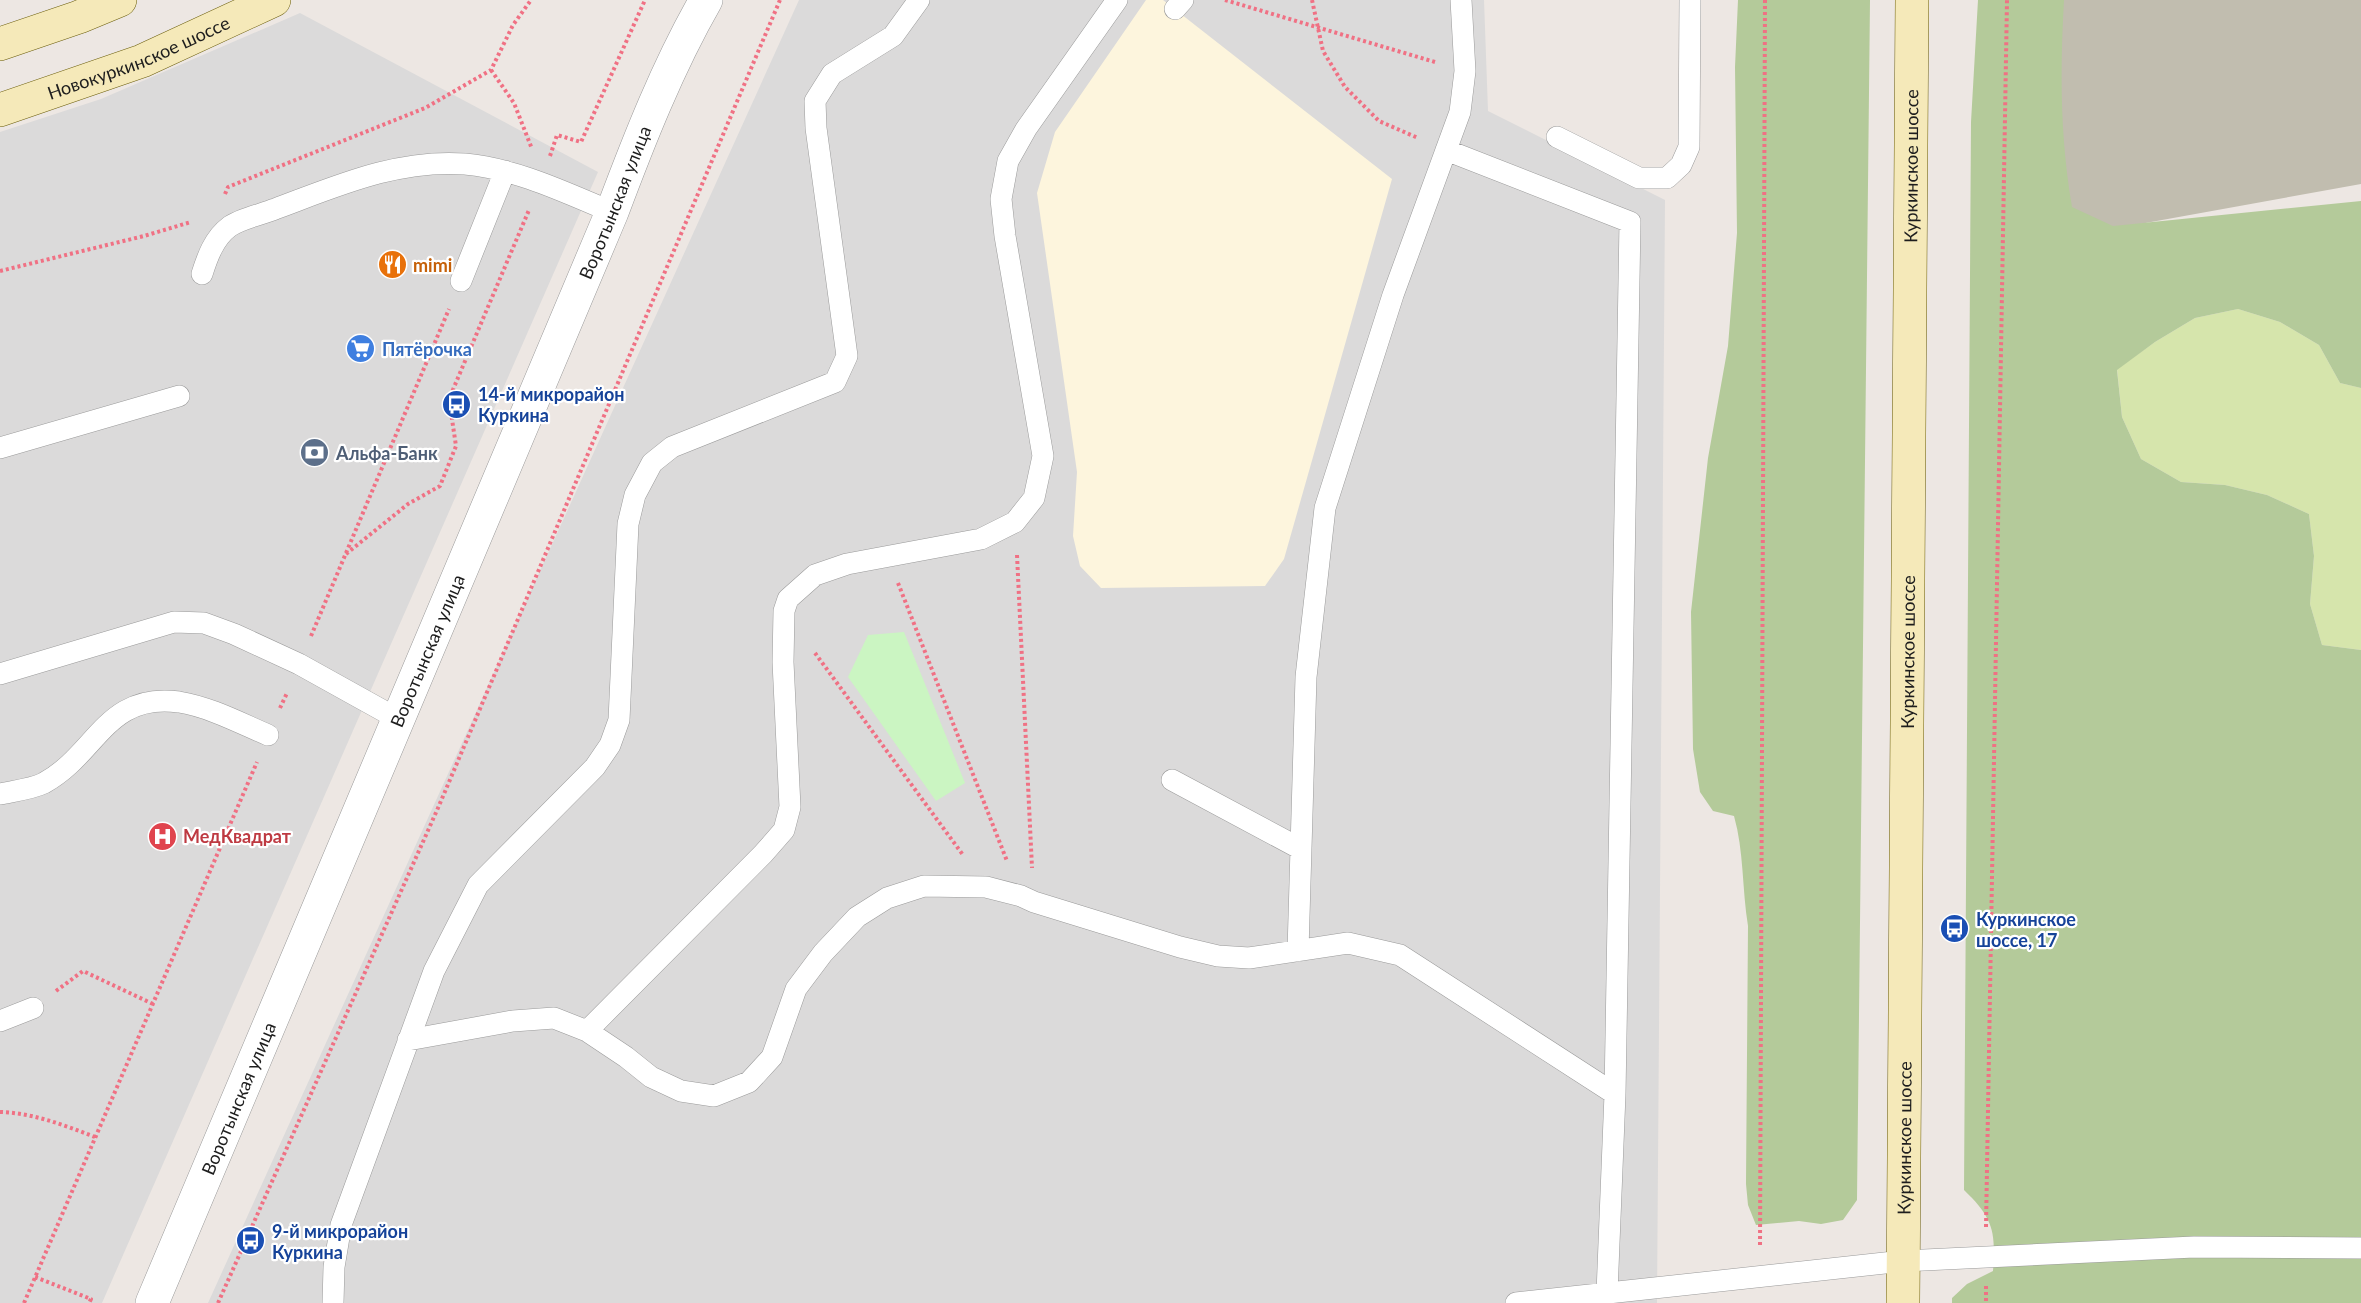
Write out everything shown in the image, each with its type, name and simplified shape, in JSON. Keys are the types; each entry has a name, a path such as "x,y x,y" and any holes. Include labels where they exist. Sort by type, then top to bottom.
{"main road":[{"path":"0,44 79,17 120,0"},
{"name":"Новокуркинское шоссе","path":"0,110 142,61 274,0"},
{"name":"Куркинское шоссе","path":"1903,1303 1912,0"}],"street":[{"name":"Воротынская улица","path":"152,1303 612,212 690,10 706,0"}],"lane":[{"path":"333,1303 334,1267 341,1225 434,971 478,885 594,767 610,745 619,720 628,524 635,495 652,463 672,447 835,382 847,356 816,128 815,101 832,74 893,36 920,0"},
{"path":"587,1031 763,854 784,830 790,807 783,662 784,611 788,599 815,576 847,564 981,540 1015,522 1034,498 1043,456 1005,236 1001,199 1008,161 1026,129 1117,0"},
{"path":"1298,951 1306,677 1325,508 1393,295 1460,112 1465,71 1461,0"},
{"path":"1557,137 1640,178 1667,178 1681,165 1689,147 1690,0"},
{"path":"1446,150 1630,222 1615,1094 1607,1293"},
{"path":"202,274 210,250 229,227 366,175 413,165 464,164 505,171 612,212"},
{"path":"461,280 505,171"},
{"path":"0,448 179,396"},
{"path":"0,674 174,622 204,623 299,664 398,719"},
{"path":"0,794 44,783 78,756 104,727 123,711 148,701 178,702 205,709 268,735"},
{"path":"1172,780 1301,849"},
{"path":"408,1041 513,1021 554,1018 587,1031 651,1077 681,1091 714,1096 749,1082 772,1057 796,989 823,953 857,917 887,898 924,886 986,887 1180,947 1218,956 1250,958 1348,943 1400,955 1615,1094"},
{"path":"0,1021 33,1008"},
{"path":"1516,1303 1903,1261 2194,1247 2361,1248"}],"path":[{"path":"221,203 228,187 425,108 491,70 513,25 531,0"},
{"path":"345,555 408,504 440,486 456,446 449,399 541,183 557,135 581,142 645,0"},
{"path":"218,1303 438,808 780,0"},
{"path":"1225,0 1465,71"},
{"path":"1312,0 1323,51 1345,87 1379,121 1446,150"},
{"path":"1760,1276 1766,0"},
{"path":"1986,1303 2007,0"},
{"path":"491,70 514,103 532,148 541,183"},
{"path":"0,271 144,236 194,221"},
{"path":"24,1303 299,664 461,280"},
{"path":"1015,522 1027,899"},
{"path":"888,557 1027,899"},
{"path":"784,611 986,887"},
{"path":"33,1008 83,971 153,1004"},
{"path":"0,1112 19,1112 63,1124 95,1137"},
{"path":"34,1277 91,1299 89,1303"}],"shaded area":[{"path":"799,0 1484,0 1488,111 1665,200 1657,1303 208,1303"},
{"path":"1146,0 1163,0 1392,179 1284,559 1265,586 1101,588 1080,566 1073,536 1077,472 1037,193 1055,132"},
{"path":"2034,0 2361,0 2361,184 2029,244"},
{"path":"300,13 598,172 102,1303 0,1303 0,132 101,99"}],"green space":[{"path":"1738,0 1870,0 1857,1200 1843,1220 1821,1224 1799,1221 1756,1225 1748,1205 1746,1184 1748,926 1741,856 1734,816 1713,811 1700,792 1693,749 1691,612 1708,458 1728,346 1737,233 1735,67"},
{"path":"1978,0 2064,0 2062,104 2065,155 2072,207 2113,226 2361,201 2361,388 2340,383 2319,345 2280,322 2238,309 2195,318 2155,342 2117,370 2122,417 2141,459 2181,482 2225,485 2267,495 2309,514 2314,556 2310,604 2322,645 2361,650 2361,1303 1952,1303 1952,1298 1967,1284 1993,1271 1994,1257 1993,1235 1987,1217 1964,1190 1971,122"},
{"path":"2238,309 2280,322 2319,345 2340,383 2361,388 2361,650 2322,645 2310,604 2314,556 2309,514 2267,495 2225,485 2181,482 2141,459 2122,417 2117,369 2155,342 2195,318"},
{"path":"904,632 965,783 936,801 848,677 868,635"}],"place":[{"name":"mimi","path":"392,265"},
{"name":"Пятёрочка","path":"361,349"},
{"name":"14-й микрорайон Куркина","path":"457,404"},
{"name":"Альфа-Банк","path":"315,453"},
{"name":"МедКвадрат","path":"162,836"},
{"name":"Куркинское шоссе, 17","path":"1955,929"},
{"name":"9-й микрорайон Куркина","path":"251,1241"}]}
